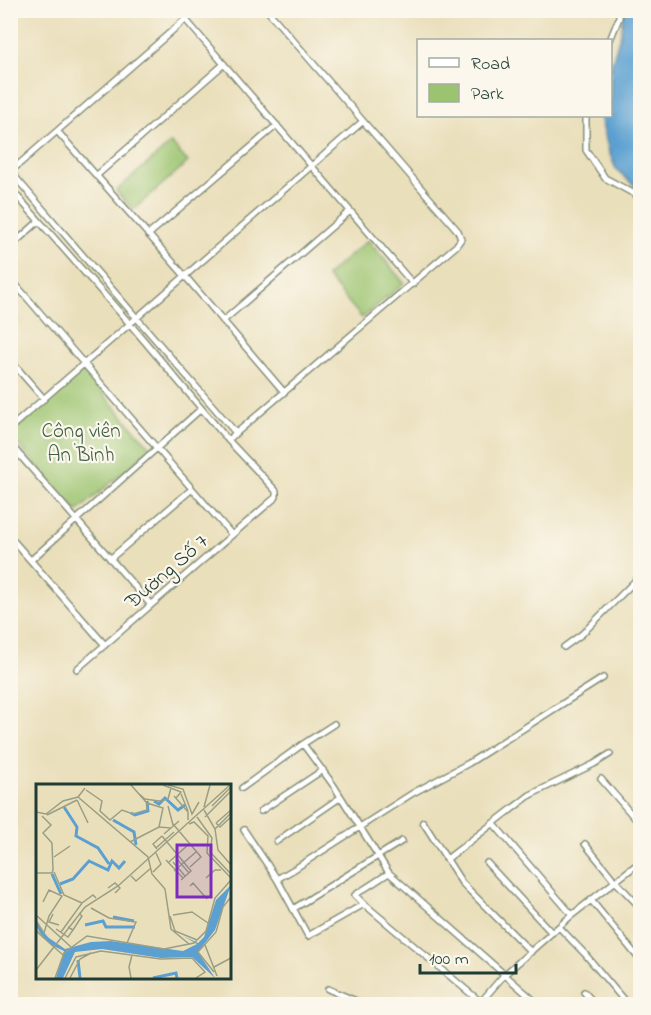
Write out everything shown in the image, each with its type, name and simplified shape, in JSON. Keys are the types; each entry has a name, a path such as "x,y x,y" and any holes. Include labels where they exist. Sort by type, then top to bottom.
{"street":[{"path":"196,10 11,171 236,433"},
{"path":"10,188 228,440 413,284 461,239 458,231 267,10"},
{"path":"610,39 619,18 619,10"},
{"path":"186,20 413,284"},
{"path":"96,176 224,64"},
{"path":"586,117 586,150 605,178 640,197"},
{"path":"10,428 362,122"},
{"path":"148,235 277,125"},
{"path":"57,131 284,392"},
{"path":"223,321 351,211"},
{"path":"10,247 39,221"},
{"path":"10,278 232,535"},
{"path":"10,360 44,399"},
{"path":"31,560 201,409"},
{"name":"Đường Số 7","path":"77,669 276,497 276,492 228,440"},
{"path":"10,444 151,605"},
{"path":"110,559 192,489"},
{"path":"10,537 105,645"},
{"path":"564,646 582,634 640,576"},
{"path":"277,879 412,794 469,763 603,678"},
{"path":"242,788 334,724"},
{"path":"303,744 342,797 389,873 538,1005"},
{"path":"447,859 530,795 610,754"},
{"path":"261,811 322,770"},
{"path":"600,779 640,824"},
{"path":"277,841 342,797"},
{"path":"423,822 462,883 531,952"},
{"path":"493,823 572,915"},
{"path":"244,830 277,879 308,936 364,904"},
{"path":"293,909 402,842"},
{"path":"585,844 640,907"},
{"path":"487,863 552,933"},
{"path":"389,873 355,895 481,1004 504,975 572,915 640,863"},
{"path":"591,900 640,960"},
{"path":"559,927 585,954 623,1003"},
{"path":"328,988 363,1005"},
{"path":"584,992 595,1005"}],"green space":[{"path":"171,143 188,162 133,210 116,191"},
{"path":"368,240 404,283 362,318 326,276"},
{"name":"Công viên An Bình","path":"83,371 151,448 77,512 10,434"}],"water":[{"path":"623,11 640,11 640,191 616,169 600,117 612,117 612,63 621,32"}]}
